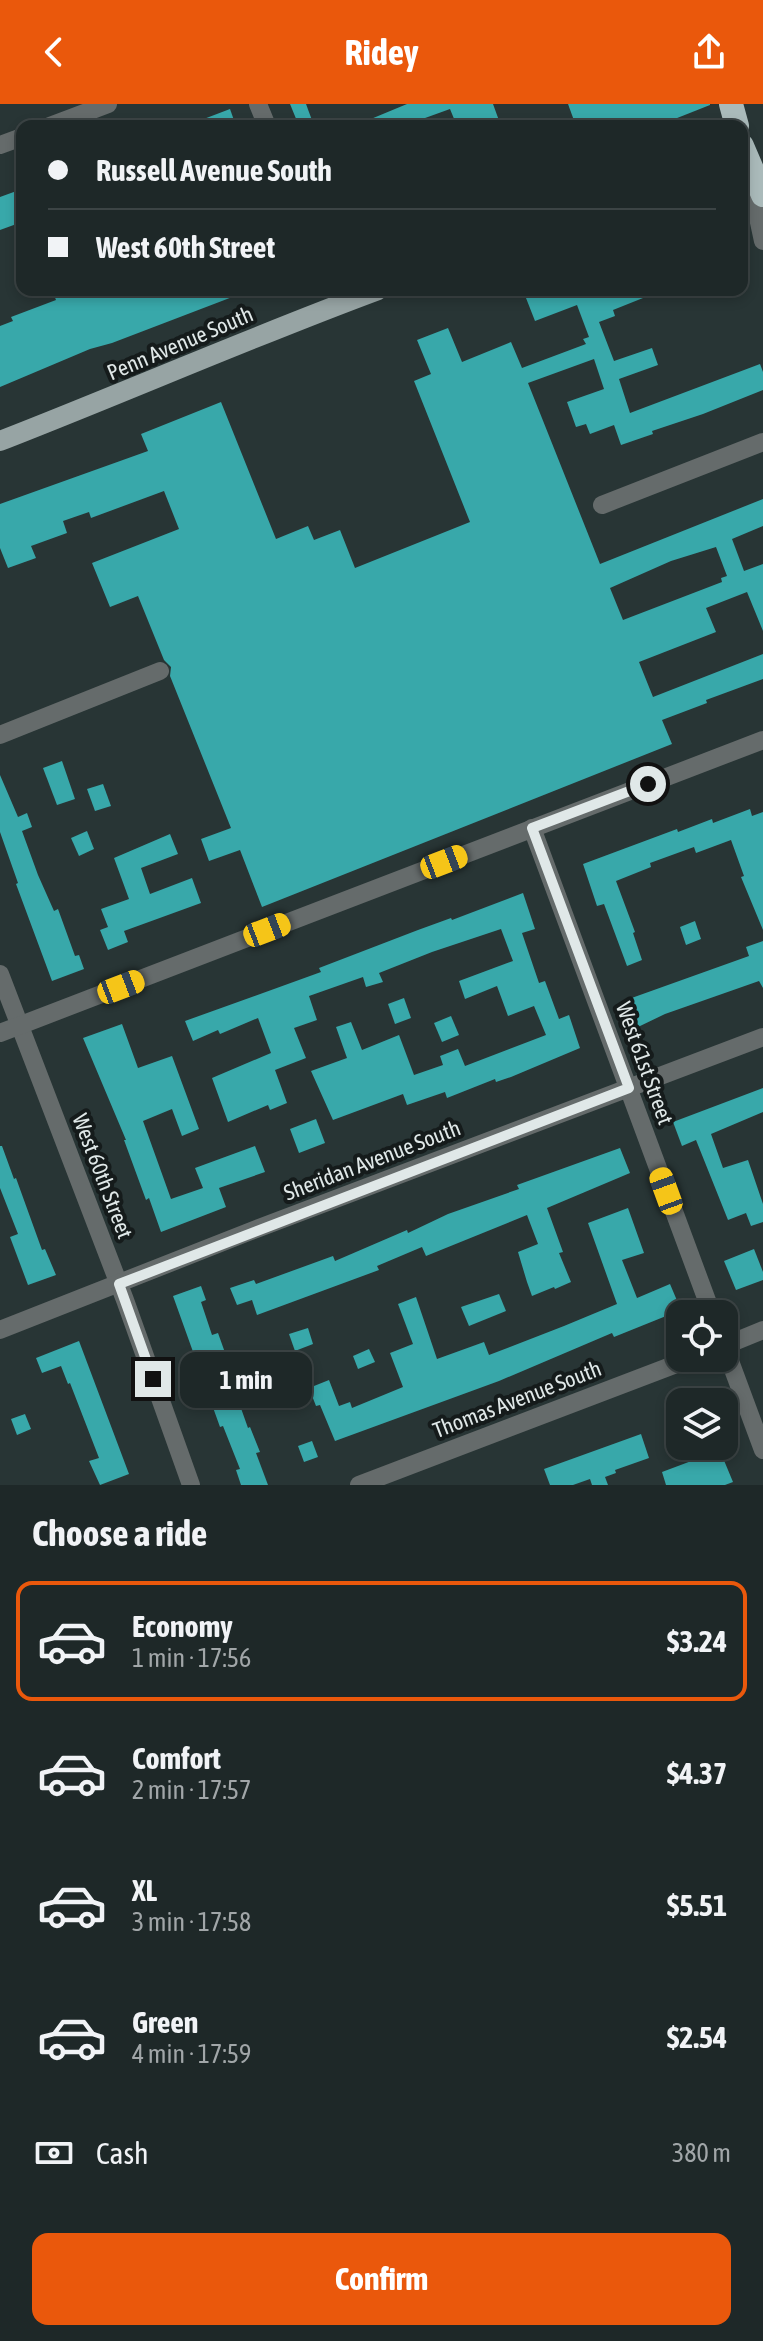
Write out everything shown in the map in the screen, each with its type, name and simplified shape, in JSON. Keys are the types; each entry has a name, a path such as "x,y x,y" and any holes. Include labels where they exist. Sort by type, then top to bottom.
{"highway":[{"path":"748,151 763,195"}],"main road":[{"name":"Penn Avenue South","path":"0,441 111,398 332,299"}],"street":[{"path":"66,120 108,104"},
{"path":"748,151 763,241"},
{"path":"602,505 763,442"},
{"path":"0,735 160,671"},
{"path":"0,1033 763,740"},
{"name":"West 61st Street","path":"532,828 707,1300"},
{"name":"West 60th Street","path":"0,974 119,1284 191,1485"},
{"name":"Sheridan Avenue South","path":"0,1330 763,1037"},
{"path":"738,1340 763,1330"},
{"name":"Thomas Avenue South","path":"359,1485 666,1368"},
{"path":"734,1372 763,1450"}],"building":[{"path":"290,104 306,104 312,120 297,120"},
{"path":"407,104 493,104 499,120 455,120 450,109 420,120 368,120"},
{"path":"568,104 710,104 672,120 574,120"},
{"path":"230,109 234,120 201,120"},
{"path":"16,191 16,224 0,230 0,197"},
{"path":"54,296 235,296 90,349 0,387 0,326 13,321 11,317 56,300"},
{"path":"531,296 648,296 613,310 615,316 599,322 614,361 652,348 658,365 619,379 630,413 760,364 763,390 621,445 614,425 590,434 586,424 576,427 567,402 604,389 594,359 528,383 600,564 763,499 763,526 732,539 744,571 763,564 763,631 747,592 706,608 716,632 639,662 653,697 763,654 763,679 662,720 672,744 262,907 240,850 209,861 201,839 231,828 170,676 171,667 164,660 138,596 110,607 92,563 179,529 164,491 91,518 89,512 63,521 67,533 31,546 36,558 8,568 0,548 0,504 148,451 141,434 221,402 276,539 308,526 314,540 340,530 355,568 470,522 414,381 431,374 417,340 448,328 462,362 511,342 522,368 586,344 583,339 589,337 577,305 535,321 526,298","holes":["716,547 727,576 721,578 722,582 623,620 610,588 671,561"]},
{"path":"62,761 75,799 57,805 43,768"},
{"path":"0,775 18,817 27,813 32,827 22,831 38,875 54,911 58,909 75,956 79,955 84,969 52,981 0,832"},
{"path":"103,784 111,806 95,811 87,789"},
{"path":"750,809 752,816 763,812 763,930 741,877 744,876 731,840 696,853 694,847 650,863 651,867 616,881 642,960 627,966 604,904 597,906 583,864 677,829 678,832 712,819 713,823"},
{"path":"87,831 94,849 79,856 71,838"},
{"path":"170,834 178,854 141,868 150,894 192,878 201,903 124,931 128,942 108,950 100,930 108,927 101,909 129,899 114,858"},
{"path":"523,893 535,929 522,933 539,983 545,981 559,1019 569,1015 580,1048 511,1077 496,1082 495,1079 447,1098 445,1092 407,1105 403,1094 333,1120 311,1071 347,1058 336,1027 351,1022 362,1050 399,1035 414,1075 443,1065 440,1056 458,1049 465,1066 546,1035 534,1006 508,1016 497,986 465,999 459,981 513,961 501,929 379,973 383,982 366,987 363,977 309,996 317,1020 294,1028 306,1058 275,1070 287,1103 270,1110 268,1105 228,1122 212,1078 271,1053 258,1018 220,1034 218,1030 193,1041 185,1021 321,972 319,968 418,930"},
{"path":"695,921 701,939 686,945 680,927"},
{"path":"763,941 763,988 759,981 665,1014 638,1027 626,1000 749,956 746,947"},
{"path":"404,998 411,1018 395,1024 388,1004"},
{"path":"451,1016 459,1035 442,1042 434,1023"},
{"path":"122,1024 138,1068 172,1056 199,1129 182,1136 172,1109 143,1121 171,1199 203,1188 195,1168 255,1146 265,1172 219,1188 226,1207 161,1232 83,1038"},
{"path":"763,1088 763,1112 711,1134 723,1168 748,1160 763,1204 763,1222 751,1226 746,1213 728,1220 696,1140 682,1146 673,1122"},
{"path":"316,1119 325,1143 299,1153 290,1129"},
{"path":"0,1146 16,1178 42,1250 45,1249 56,1275 28,1285 10,1237 18,1234 0,1188"},
{"path":"620,1148 630,1173 547,1208 563,1252 559,1253 571,1282 555,1289 532,1296 518,1252 538,1244 527,1215 426,1256 422,1247 377,1266 379,1270 257,1315 252,1300 237,1305 230,1288 254,1280 256,1284 333,1256 335,1261 407,1230 408,1233 448,1214 519,1189 517,1185"},
{"path":"628,1208 644,1253 622,1260 637,1298 670,1284 677,1300 666,1300 666,1316 614,1337 612,1333 499,1381 335,1441 309,1388 329,1380 339,1406 350,1402 352,1408 403,1387 390,1353 413,1344 398,1304 416,1297 437,1359 484,1342 489,1355 617,1304 588,1223"},
{"path":"754,1249 763,1280 736,1290 724,1261"},
{"path":"201,1286 206,1300 201,1302 212,1335 218,1333 228,1361 234,1358 241,1376 231,1380 260,1452 256,1453 268,1485 241,1485 236,1470 240,1469 223,1426 220,1427 173,1296"},
{"path":"499,1294 506,1311 469,1326 461,1307"},
{"path":"308,1328 313,1344 295,1351 289,1334"},
{"path":"79,1341 129,1474 100,1485 89,1461 99,1458 70,1383 61,1366 42,1373 36,1358"},
{"path":"369,1349 375,1362 358,1369 353,1356"},
{"path":"287,1368 294,1387 281,1392 274,1373"},
{"path":"25,1414 31,1429 17,1435 11,1419"},
{"path":"641,1434 649,1458 615,1470 616,1473 605,1477 608,1485 592,1485 590,1479 573,1485 550,1485 544,1469"},
{"path":"312,1441 318,1457 304,1462 298,1446"},
{"path":"694,1460 724,1460 733,1482 725,1485 666,1485 662,1472"}],"route":[{"path":"153,1379 119,1284 629,1088 532,828 648,784"}]}
